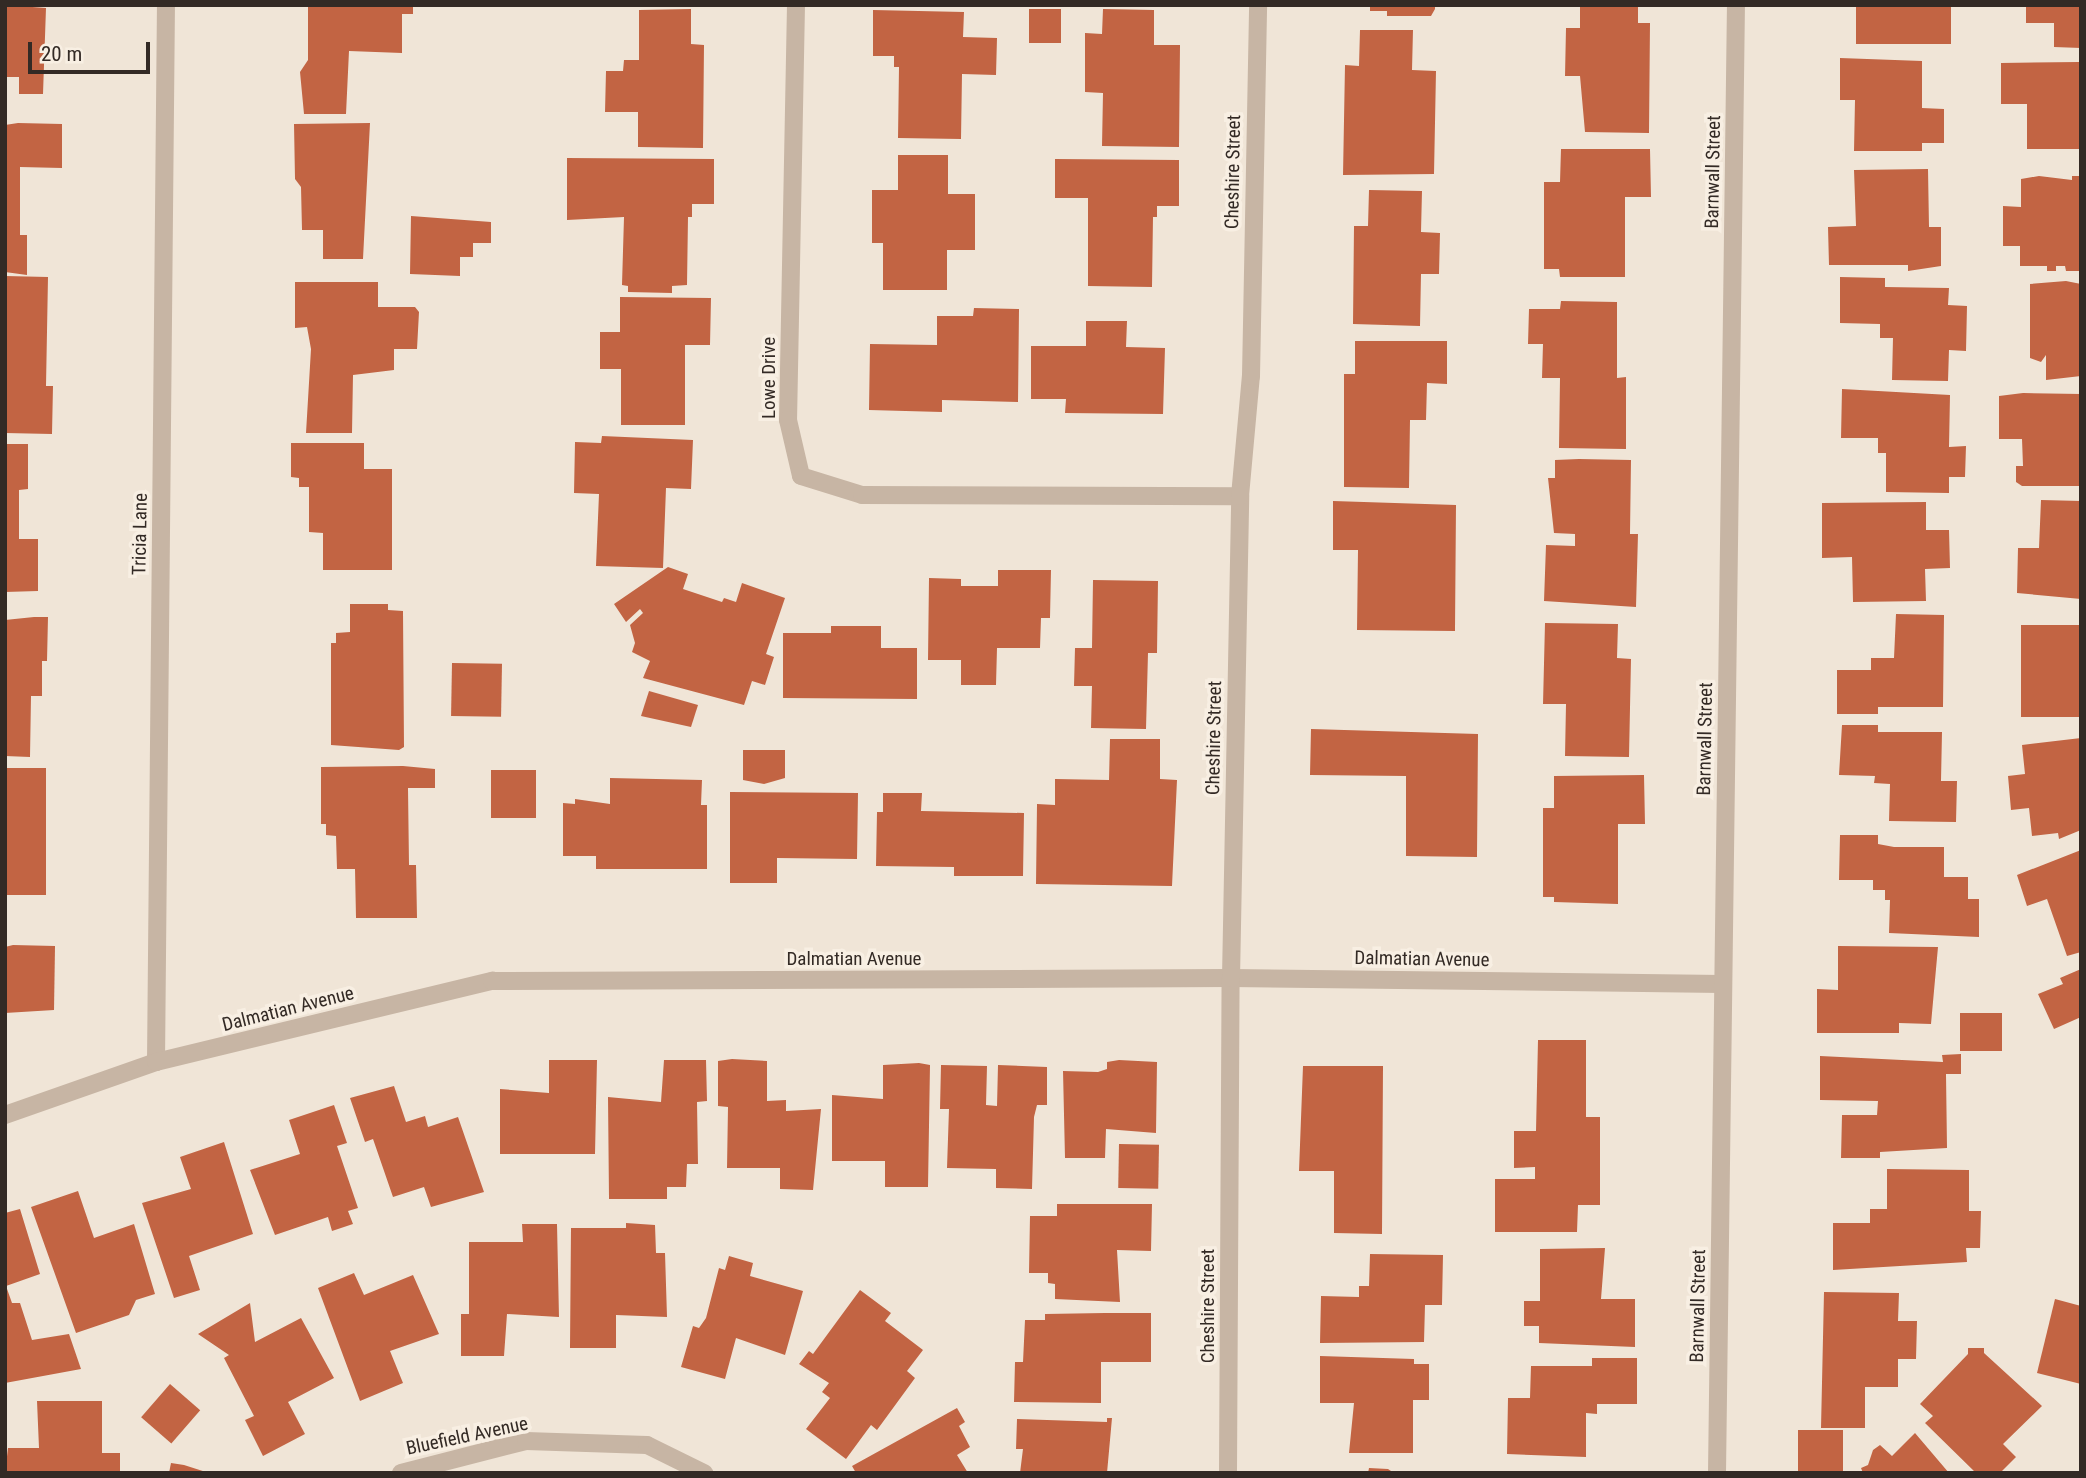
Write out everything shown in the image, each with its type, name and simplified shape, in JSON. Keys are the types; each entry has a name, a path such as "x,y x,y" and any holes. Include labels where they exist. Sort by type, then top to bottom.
{"street":[{"name":"Tricia Lane","path":"156,1062 166,5"},
{"name":"Lowe Drive","path":"796,5 788,420 802,476 862,495 1240,496"},
{"name":"Cheshire Street","path":"1228,1473 1231,978 1240,496 1251,376 1258,5"},
{"name":"Barnwall Street","path":"1717,1473 1736,5"},
{"name":"Dalmatian Avenue","path":"5,1115 156,1062 492,981 1231,978 1722,984"},
{"name":"Bluefield Avenue","path":"401,1473 526,1441 647,1445 704,1473"}],"building":[{"path":"5,5 46,8 43,94 19,94 19,77 5,77"},
{"path":"308,5 413,5 413,14 402,14 402,53 349,51 346,114 304,114 300,72 308,60"},
{"path":"1370,5 1435,5 1435,9 1431,16 1387,16 1387,11 1370,11"},
{"path":"1580,5 1638,5 1638,23 1650,23 1649,133 1585,132 1580,76 1565,76 1566,28 1580,28"},
{"path":"1856,5 1951,5 1951,44 1856,44"},
{"path":"2026,5 2081,5 2081,48 2054,47 2054,23 2026,23"},
{"path":"691,9 691,44 704,45 703,148 638,147 638,112 605,112 606,71 623,71 624,60 639,60 639,10"},
{"path":"1029,9 1061,9 1061,43 1029,43"},
{"path":"1103,9 1154,10 1154,45 1180,45 1179,147 1102,146 1103,93 1085,92 1085,33 1102,34"},
{"path":"873,10 964,12 963,37 997,38 996,75 962,74 961,139 898,138 899,67 894,67 894,56 873,56"},
{"path":"1360,30 1413,30 1412,70 1436,71 1434,174 1343,175 1345,65 1359,66"},
{"path":"1840,58 1922,61 1922,108 1944,109 1944,143 1922,143 1922,151 1854,151 1855,100 1840,100"},
{"path":"2079,62 2081,149 2027,149 2027,104 2001,104 2001,63"},
{"path":"370,123 363,259 323,259 323,230 302,230 301,187 295,179 294,124"},
{"path":"62,124 62,168 20,167 20,235 27,235 27,275 5,272 5,125"},
{"path":"1561,149 1650,149 1651,197 1625,197 1625,277 1560,277 1559,269 1544,269 1544,182 1560,182"},
{"path":"898,155 948,155 948,194 975,194 975,250 947,250 947,290 883,290 883,243 872,243 872,190 898,190"},
{"path":"567,158 714,159 714,204 692,204 692,217 688,217 687,285 672,286 672,293 628,292 628,286 622,285 624,217 567,220"},
{"path":"1055,159 1179,160 1179,206 1157,206 1157,217 1153,217 1152,287 1088,286 1088,198 1055,198"},
{"path":"1928,169 1929,227 1941,227 1941,266 1908,271 1908,265 1829,265 1828,227 1856,226 1854,170"},
{"path":"2039,176 2072,180 2072,176 2081,176 2081,271 2066,271 2065,266 2056,266 2056,271 2047,271 2047,266 2020,266 2020,246 2003,246 2003,206 2021,207 2021,179"},
{"path":"1369,190 1422,191 1421,232 1440,233 1439,274 1421,274 1420,326 1353,324 1354,226 1368,226"},
{"path":"411,216 491,222 491,243 473,243 473,257 460,257 460,276 410,274"},
{"path":"5,276 48,277 46,386 53,386 52,434 5,433"},
{"path":"1840,277 1885,278 1885,287 1949,288 1948,305 1967,306 1966,351 1949,350 1948,381 1892,380 1893,338 1880,338 1880,324 1840,323"},
{"path":"2066,281 2081,284 2081,376 2046,380 2046,355 2041,362 2030,358 2030,284"},
{"path":"295,282 378,282 378,307 415,307 419,312 417,349 394,349 394,370 353,375 352,433 306,433 311,349 307,327 295,328"},
{"path":"620,297 711,298 710,345 685,345 685,425 621,425 621,369 600,369 600,332 620,332"},
{"path":"1561,301 1617,302 1617,378 1626,377 1626,449 1559,448 1560,378 1542,378 1543,344 1528,344 1529,309 1560,309"},
{"path":"974,308 1019,309 1018,402 942,400 942,412 869,410 870,344 937,345 937,316 973,316"},
{"path":"1086,321 1127,321 1126,347 1165,348 1163,414 1065,413 1066,399 1031,399 1031,346 1086,346"},
{"path":"1355,341 1447,341 1447,384 1427,383 1426,420 1410,420 1409,488 1344,487 1344,374 1355,374"},
{"path":"1842,389 1950,395 1949,447 1966,446 1965,477 1949,477 1949,493 1886,492 1886,453 1878,453 1878,438 1841,438"},
{"path":"2023,393 2081,394 2081,486 2022,486 2016,482 2016,466 2023,466 2022,439 1999,439 1999,396"},
{"path":"602,436 693,440 691,489 666,488 663,568 596,566 599,494 574,493 575,442 601,443"},
{"path":"291,443 364,443 364,469 392,469 392,570 323,570 323,533 309,532 309,487 299,487 299,478 291,477"},
{"path":"5,444 28,444 28,489 19,490 19,539 38,539 38,591 5,592"},
{"path":"1555,460 1631,460 1630,534 1638,534 1636,607 1544,601 1546,545 1575,546 1575,534 1554,533 1548,478 1555,478"},
{"path":"2041,500 2081,501 2081,599 2017,593 2018,548 2039,548"},
{"path":"1333,501 1456,505 1455,631 1357,630 1358,550 1333,550"},
{"path":"1926,502 1926,530 1949,530 1950,568 1925,569 1926,601 1853,602 1852,557 1822,558 1822,503"},
{"path":"668,567 688,574 683,589 722,602 724,598 736,602 742,583 785,598 766,654 774,657 765,685 752,681 744,705 643,678 650,661 632,652 635,643 630,625 643,613 640,609 626,622 614,604"},
{"path":"998,570 1051,570 1050,618 1041,618 1040,648 997,648 996,685 961,685 961,660 928,660 929,578 961,579 961,586 998,586"},
{"path":"1093,580 1158,581 1157,653 1148,653 1146,729 1091,728 1092,686 1074,686 1075,648 1092,648"},
{"path":"350,604 388,604 388,610 403,611 404,747 399,750 331,745 331,643 336,643 336,633 350,632"},
{"path":"1896,614 1944,615 1943,707 1878,707 1878,714 1837,714 1837,670 1871,670 1871,658 1894,658"},
{"path":"48,617 47,661 42,661 42,696 31,696 30,757 5,756 5,620"},
{"path":"1545,623 1618,624 1617,658 1631,659 1629,757 1565,756 1566,704 1543,704"},
{"path":"2021,625 2081,625 2081,717 2021,717"},
{"path":"831,626 881,626 881,648 917,648 917,699 783,698 783,633 831,633"},
{"path":"452,663 502,664 501,717 451,716"},
{"path":"649,691 698,705 691,727 641,716"},
{"path":"1842,725 1878,725 1878,732 1942,732 1941,781 1957,781 1956,822 1889,821 1890,784 1874,783 1875,776 1839,775"},
{"path":"1311,729 1478,734 1477,857 1406,856 1406,776 1310,775"},
{"path":"2081,738 2081,830 2059,839 2058,833 2032,836 2029,808 2011,810 2008,776 2025,774 2022,745"},
{"path":"1110,739 1160,739 1160,779 1177,780 1172,886 1036,884 1037,804 1055,805 1055,779 1109,780"},
{"path":"743,750 785,750 785,778 764,784 743,780"},
{"path":"403,766 435,769 435,788 408,788 409,865 416,865 417,918 356,918 355,869 337,869 336,836 326,835 326,824 321,824 321,767"},
{"path":"5,768 46,768 46,895 5,895"},
{"path":"491,770 536,770 536,818 491,818"},
{"path":"1644,775 1645,824 1618,824 1618,904 1554,902 1554,897 1543,897 1543,808 1554,808 1554,776"},
{"path":"610,778 702,780 701,805 707,805 707,869 596,869 596,856 563,856 563,803 575,804 575,799 610,804"},
{"path":"730,792 858,793 857,859 777,858 777,883 730,883"},
{"path":"883,793 922,793 921,811 1024,813 1023,876 954,876 954,867 876,866 877,812 883,812"},
{"path":"1840,835 1878,835 1878,844 1894,847 1944,847 1944,877 1968,877 1968,899 1979,899 1979,937 1889,933 1890,900 1885,900 1885,890 1873,890 1873,880 1839,880"},
{"path":"2081,850 2081,952 2067,956 2047,899 2027,906 2017,875"},
{"path":"55,946 54,1010 5,1013 5,947"},
{"path":"1838,946 1938,947 1931,1024 1899,1023 1899,1033 1817,1033 1817,989 1838,990"},
{"path":"2081,969 2081,1017 2054,1029 2038,994 2063,984 2060,978"},
{"path":"1960,1013 2002,1013 2002,1051 1960,1051"},
{"path":"1538,1040 1586,1040 1586,1117 1600,1117 1600,1205 1578,1205 1577,1232 1495,1232 1495,1179 1535,1179 1535,1167 1514,1168 1514,1131 1536,1131"},
{"path":"1961,1054 1961,1074 1946,1074 1947,1148 1880,1152 1880,1158 1841,1158 1842,1115 1877,1115 1878,1101 1820,1100 1820,1056 1943,1062 1942,1055"},
{"path":"549,1060 597,1060 595,1154 500,1154 500,1089 549,1093"},
{"path":"664,1060 706,1060 707,1101 697,1102 698,1164 687,1164 686,1187 667,1187 667,1199 609,1199 608,1097 661,1102"},
{"path":"718,1061 767,1061 767,1101 786,1100 786,1111 821,1109 813,1190 780,1189 780,1168 727,1168 728,1107 718,1106"},
{"path":"1107,1062 1157,1062 1156,1133 1106,1129 1105,1158 1065,1158 1063,1071 1098,1072 1107,1069"},
{"path":"883,1065 930,1065 928,1187 885,1187 885,1161 832,1161 832,1095 883,1099"},
{"path":"941,1065 987,1066 986,1105 997,1106 998,1065 1047,1067 1047,1105 1037,1105 1034,1117 1032,1189 996,1188 996,1169 947,1168 949,1109 940,1109"},
{"path":"1303,1066 1383,1066 1382,1234 1334,1233 1334,1171 1299,1171"},
{"path":"394,1086 406,1122 425,1116 428,1127 458,1117 484,1192 431,1207 424,1187 393,1197 373,1139 365,1142 350,1098"},
{"path":"334,1105 347,1143 337,1146 358,1208 348,1211 353,1224 332,1231 328,1217 275,1235 250,1170 300,1154 289,1120"},
{"path":"224,1142 253,1234 189,1256 200,1290 174,1298 142,1203 191,1189 180,1157"},
{"path":"1119,1144 1159,1145 1158,1189 1118,1188"},
{"path":"1887,1169 1969,1170 1969,1211 1981,1211 1980,1248 1966,1248 1967,1262 1833,1270 1833,1223 1870,1223 1870,1209 1887,1209"},
{"path":"78,1191 94,1238 134,1224 155,1294 136,1300 129,1315 76,1333 31,1207"},
{"path":"1057,1204 1152,1204 1151,1251 1117,1250 1120,1302 1055,1299 1055,1284 1048,1283 1048,1273 1029,1273 1030,1216 1057,1216"},
{"path":"20,1209 40,1274 6,1286 12,1303 20,1303 32,1340 69,1334 81,1369 5,1383 5,1213"},
{"path":"626,1223 655,1225 656,1253 665,1253 667,1317 616,1315 616,1348 570,1348 571,1228 626,1228"},
{"path":"522,1224 557,1224 559,1317 507,1314 504,1356 461,1356 461,1314 469,1314 469,1242 523,1242"},
{"path":"1605,1248 1601,1299 1635,1299 1635,1347 1539,1343 1539,1326 1524,1326 1524,1301 1540,1301 1540,1249"},
{"path":"1370,1254 1443,1255 1442,1305 1425,1305 1424,1342 1320,1343 1321,1296 1359,1297 1359,1286 1369,1286"},
{"path":"729,1256 753,1263 750,1276 803,1291 785,1355 736,1338 725,1379 681,1367 693,1326 699,1328 706,1318 719,1268 725,1270"},
{"path":"354,1273 364,1295 413,1275 439,1334 390,1351 403,1383 360,1401 318,1288"},
{"path":"860,1290 891,1313 885,1321 923,1350 907,1371 915,1378 877,1430 871,1425 846,1459 806,1429 830,1398 822,1392 829,1383 799,1364 809,1351 813,1354"},
{"path":"1824,1292 1899,1293 1898,1321 1917,1321 1916,1359 1898,1359 1898,1387 1865,1387 1865,1428 1821,1428"},
{"path":"2055,1299 2081,1306 2081,1384 2037,1373"},
{"path":"250,1303 255,1342 301,1318 334,1378 288,1402 305,1434 263,1456 245,1420 254,1416 224,1358 229,1355 198,1334"},
{"path":"1151,1313 1151,1362 1101,1362 1101,1403 1014,1402 1015,1362 1023,1362 1025,1320 1045,1320 1045,1314"},
{"path":"1968,1348 1984,1348 1984,1353 2042,1406 2003,1444 2016,1457 2000,1473 1976,1473 1925,1423 1933,1416 1920,1404 1968,1354"},
{"path":"1320,1356 1414,1359 1414,1364 1429,1364 1429,1400 1413,1400 1413,1453 1349,1453 1354,1403 1320,1403"},
{"path":"1592,1358 1637,1358 1637,1404 1597,1404 1597,1414 1586,1413 1586,1457 1507,1454 1508,1398 1530,1398 1531,1366 1592,1366"},
{"path":"170,1384 200,1410 171,1443 141,1417"},
{"path":"37,1401 102,1401 102,1453 120,1453 120,1473 5,1473 8,1448 39,1448"},
{"path":"957,1408 965,1422 959,1426 970,1447 957,1455 968,1473 856,1473 852,1466"},
{"path":"1107,1418 1112,1418 1107,1473 1020,1473 1023,1449 1016,1449 1017,1419 1107,1422"},
{"path":"1798,1430 1843,1430 1843,1473 1798,1473"},
{"path":"1915,1433 1949,1473 1863,1473 1861,1468 1868,1465 1873,1450 1880,1445 1892,1456"},
{"path":"171,1463 184,1465 209,1473 169,1473"},
{"path":"1369,1468 1388,1469 1394,1473 1368,1473"}]}
